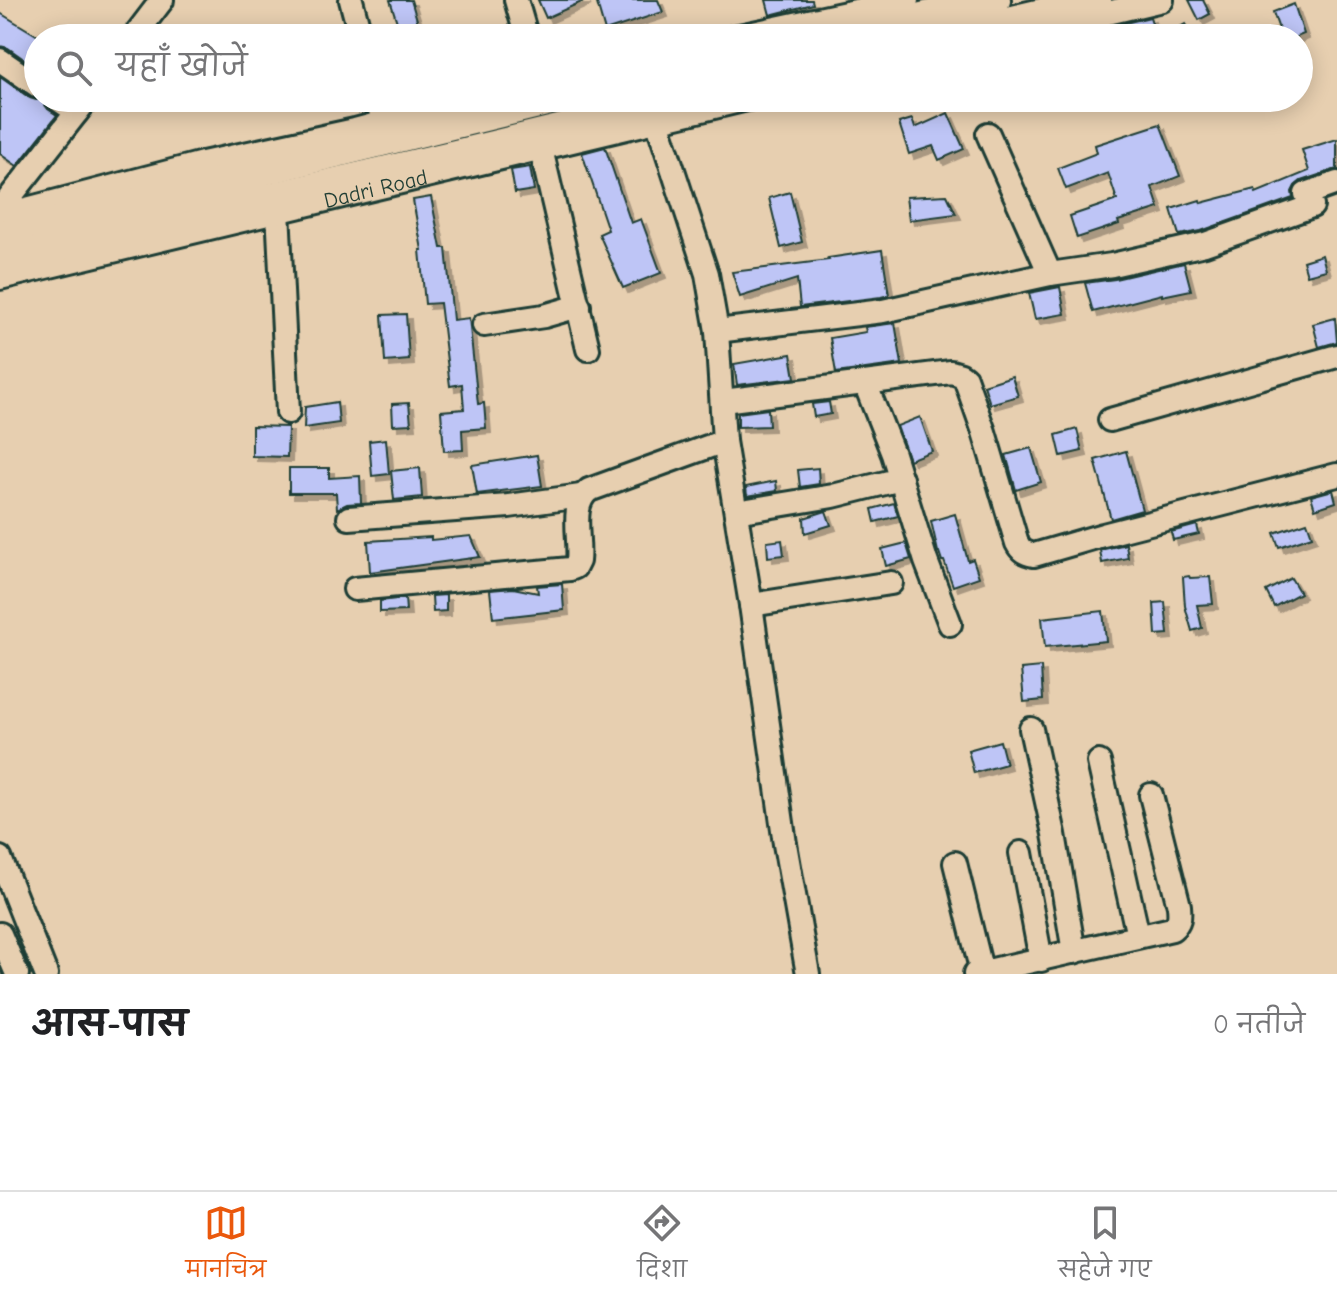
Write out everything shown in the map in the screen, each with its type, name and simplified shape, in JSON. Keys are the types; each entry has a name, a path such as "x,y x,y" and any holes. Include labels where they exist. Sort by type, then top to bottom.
{"main road":[{"path":"819,19 996,0"},
{"path":"995,24 1097,0"},
{"path":"0,235 505,112"},
{"path":"0,260 629,112"}],"street":[{"path":"144,24 162,0"},
{"path":"351,0 357,24"},
{"path":"516,0 523,24"},
{"path":"796,24 907,0"},
{"path":"1062,24 1162,0"},
{"path":"0,60 24,76"},
{"path":"0,213 77,112"},
{"path":"380,112 383,122"},
{"path":"0,213 421,112"},
{"name":"Dadri Road","path":"0,278 694,112"},
{"path":"657,121 707,274 717,331 724,441 785,844 808,974"},
{"path":"988,134 1050,274"},
{"path":"541,149 588,349"},
{"path":"717,331 883,311 1205,244 1312,206 1306,194 1337,183"},
{"path":"278,210 288,412"},
{"path":"484,325 544,316 579,306"},
{"path":"1110,420 1337,356"},
{"path":"723,401 951,372 961,375 965,378 984,432 1017,543 1020,550 1034,555 1337,475"},
{"path":"865,383 950,624"},
{"path":"349,518 509,506 581,496 589,490 724,441"},
{"path":"736,512 833,496 901,479"},
{"path":"355,589 575,567 578,561 578,505 581,496"},
{"path":"751,605 891,583"},
{"path":"1031,729 1054,834 1074,952"},
{"path":"1099,762 1138,936"},
{"path":"955,863 978,973 1172,929 1180,917 1179,906 1151,795"},
{"path":"1021,853 1041,960"},
{"path":"0,858 46,974"},
{"path":"0,934 17,974"}],"building":[{"path":"390,0 411,0 418,24 398,24"},
{"path":"538,0 586,0 546,18"},
{"path":"596,0 658,0 663,12 626,24 603,24"},
{"path":"766,0 812,0 813,4 770,15"},
{"path":"1189,0 1203,0 1210,14 1199,20"},
{"path":"1294,4 1301,24 1277,24 1273,12"},
{"path":"0,13 24,28 24,59 0,46"},
{"path":"1150,17 1152,24 1121,24"},
{"path":"0,77 24,94 24,112 52,112 57,115 17,166 0,154"},
{"path":"948,113 964,149 939,160 933,146 909,154 899,123 912,119 915,128"},
{"path":"1160,124 1180,176 1152,187 1159,208 1077,238 1070,216 1117,200 1108,173 1066,189 1058,168 1097,153 1095,145"},
{"path":"1337,139 1337,169 1301,181 1292,192 1293,198 1201,231 1179,235 1171,209 1255,189 1256,193 1309,171 1302,150"},
{"path":"605,147 631,223 641,219 661,273 623,288 599,234 608,230 582,153"},
{"path":"530,167 534,190 515,193 511,170"},
{"path":"790,192 802,242 781,248 769,198"},
{"path":"947,195 956,214 909,220 906,197"},
{"path":"431,197 441,248 446,248 453,320 469,318 478,404 484,403 486,428 462,430 463,450 444,451 441,411 464,409 462,384 450,386 440,303 425,304 422,250 413,200"},
{"path":"882,250 889,295 881,297 800,307 797,279 740,297 732,272 829,260"},
{"path":"1322,255 1326,270 1307,275 1303,261"},
{"path":"1184,263 1191,290 1162,294 1093,312 1085,283"},
{"path":"1060,287 1065,314 1035,319 1029,293"},
{"path":"406,314 409,360 385,362 382,315"},
{"path":"1335,318 1337,342 1319,347 1313,324"},
{"path":"895,323 902,364 836,373 830,338 866,332 865,327"},
{"path":"791,354 795,378 737,385 734,364"},
{"path":"1012,376 1018,396 990,404 984,385"},
{"path":"337,402 339,423 304,428 305,407"},
{"path":"829,402 831,414 814,417 812,404"},
{"path":"409,403 411,424 393,425 392,404"},
{"path":"768,409 769,426 738,427 738,413"},
{"path":"920,417 932,451 909,460 897,426"},
{"path":"252,426 288,427 287,457 252,456"},
{"path":"1077,429 1082,451 1061,456 1056,435"},
{"path":"386,439 389,474 372,476 369,441"},
{"path":"1031,448 1041,482 1016,490 1006,455"},
{"path":"1126,451 1142,510 1111,519 1095,460"},
{"path":"537,455 542,486 477,494 472,465"},
{"path":"289,468 329,468 329,478 360,476 361,503 347,504 337,509 336,493 289,493"},
{"path":"420,468 422,497 394,500 391,471"},
{"path":"818,468 819,484 800,487 798,470"},
{"path":"776,481 777,491 747,496 746,487"},
{"path":"1333,490 1336,502 1315,509 1311,496"},
{"path":"894,503 898,516 875,522 872,509"},
{"path":"826,511 831,525 805,533 804,518"},
{"path":"955,514 968,561 973,559 979,577 953,586 938,552 931,521"},
{"path":"1307,522 1312,536 1279,547 1274,533"},
{"path":"1197,525 1199,534 1173,540 1171,532"},
{"path":"471,536 480,557 370,572 368,541"},
{"path":"782,540 784,555 768,557 767,542"},
{"path":"906,543 911,559 886,566 882,549"},
{"path":"1126,544 1128,558 1102,563 1100,550"},
{"path":"1183,577 1210,577 1213,604 1197,605 1202,628 1192,631 1185,606"},
{"path":"1291,578 1300,593 1274,607 1266,591"},
{"path":"562,584 564,610 493,618 490,590 513,588 538,593 537,586"},
{"path":"446,595 446,611 433,612 432,596"},
{"path":"405,598 406,611 380,612 380,601"},
{"path":"1165,602 1168,634 1156,635 1154,603"},
{"path":"1103,611 1106,641 1045,647 1042,618"},
{"path":"1041,667 1043,700 1024,702 1021,669"},
{"path":"1000,741 1006,764 974,773 968,750"}]}
